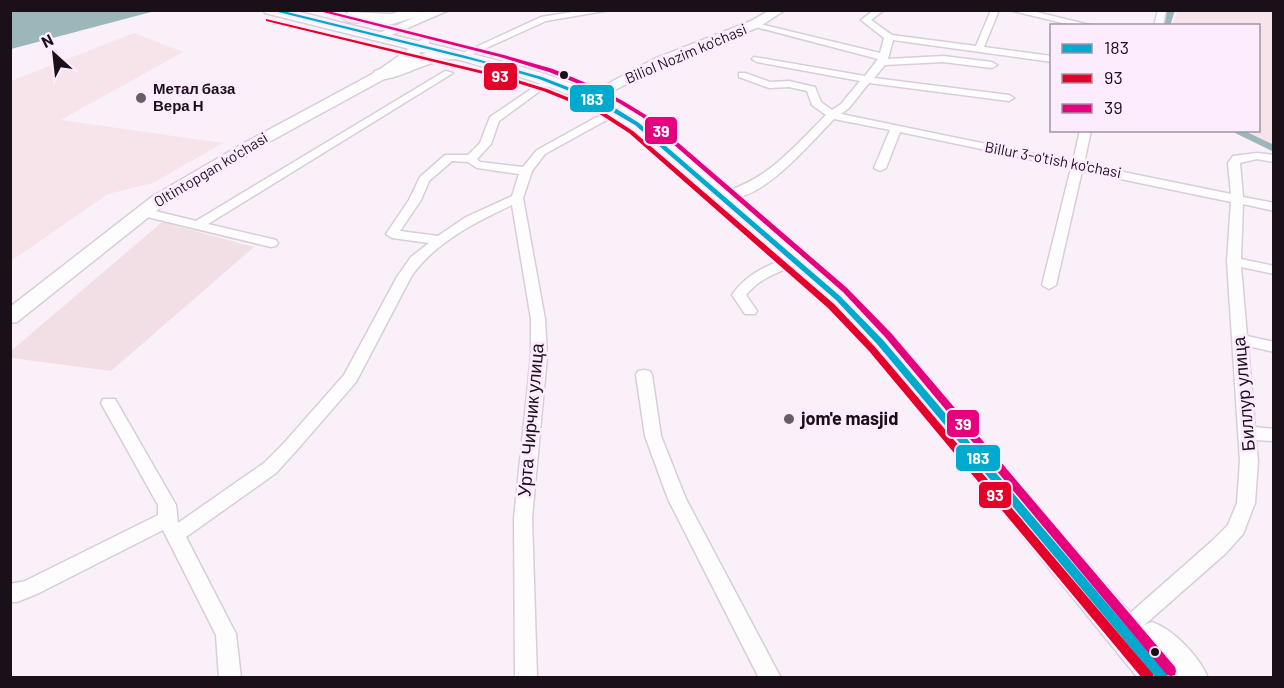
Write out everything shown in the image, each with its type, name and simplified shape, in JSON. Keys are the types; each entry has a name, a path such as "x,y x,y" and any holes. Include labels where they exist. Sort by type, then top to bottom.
{"highway":[{"path":"270,10 383,34"},
{"path":"294,10 422,45 535,71 594,95 642,120 732,194 849,296 891,339 1135,621 1189,678"},
{"path":"294,10 381,20 424,10"},
{"path":"442,11 429,22 428,31 437,41 462,54 594,95 676,156 838,298 880,342 1163,678"},
{"path":"381,75 392,60 393,52 383,34"},
{"path":"381,75 429,57 462,54"}],"street":[{"path":"383,34 430,10"},
{"path":"462,54 544,19 606,10"},
{"name":"Biliol Nozim ko'chasi","path":"594,95 659,62 755,24 779,10"},
{"path":"880,10 865,20 889,37 1050,60"},
{"path":"979,49 995,10"},
{"path":"1013,10 1080,24"},
{"path":"383,34 442,11"},
{"path":"755,24 882,59 943,59 992,66"},
{"path":"732,194 754,186 776,172 832,115 845,106 868,80 882,59 889,37"},
{"name":"Oltintopgan ko'chasi","path":"10,317 142,212 184,184 381,75 422,45"},
{"path":"757,59 868,80 1009,98"},
{"path":"198,225 448,73"},
{"path":"742,75 769,85 789,84 811,89 816,103 832,115"},
{"path":"471,159 485,144 494,119 549,80"},
{"name":"Урта Чирчик улица","path":"526,678 523,518 539,356 537,319 517,198 526,171 542,152 599,120 621,113"},
{"name":"Billur 3-o'tish ko'chasi","path":"832,115 1274,207"},
{"path":"880,168 896,129"},
{"path":"1049,285 1085,132"},
{"name":"Биллур улица","path":"1135,621 1219,547 1236,529 1246,503 1248,433 1233,261 1237,198 1234,164 1237,159 1257,156 1273,159"},
{"path":"440,240 392,234 415,200 424,180 448,158 471,159 477,165 526,171"},
{"path":"10,593 32,587 171,527 270,468 350,378 404,277 416,260 470,220 517,198"},
{"path":"142,212 271,243"},
{"path":"750,311 739,295 744,288 772,270 796,260"},
{"path":"1233,261 1274,270"},
{"path":"1239,339 1274,348"},
{"path":"644,375 652,436 677,499 770,678"},
{"path":"109,403 167,505 171,527 226,634 230,678"},
{"path":"1248,433 1274,435"}],"shaded area":[{"path":"11,10 155,10 155,11 11,49"},
{"path":"1178,11 1273,11 1273,145 1250,132 1260,132 1260,24 1172,24"},
{"path":"134,33 183,52 61,120 223,143 153,183 108,194 11,261 11,81"},
{"path":"162,222 254,247 111,371 11,358 11,351"}],"waterway":[{"path":"1167,24 1171,10"},
{"path":"1238,132 1274,149"}],"transit line":[{"name":"183","path":"272,10 515,70 589,97 637,124 838,298 880,342 1163,678"},
{"name":"39","path":"317,10 551,70 598,90 644,116 845,290 888,335 1171,671"},
{"name":"93","path":"268,20 506,78 545,90 600,112 631,132 831,306 872,349 1149,678"}],"place":[{"name":"Метал база Вера Н","path":"141,98"},
{"name":"jom'e masjid","path":"789,419"}]}
